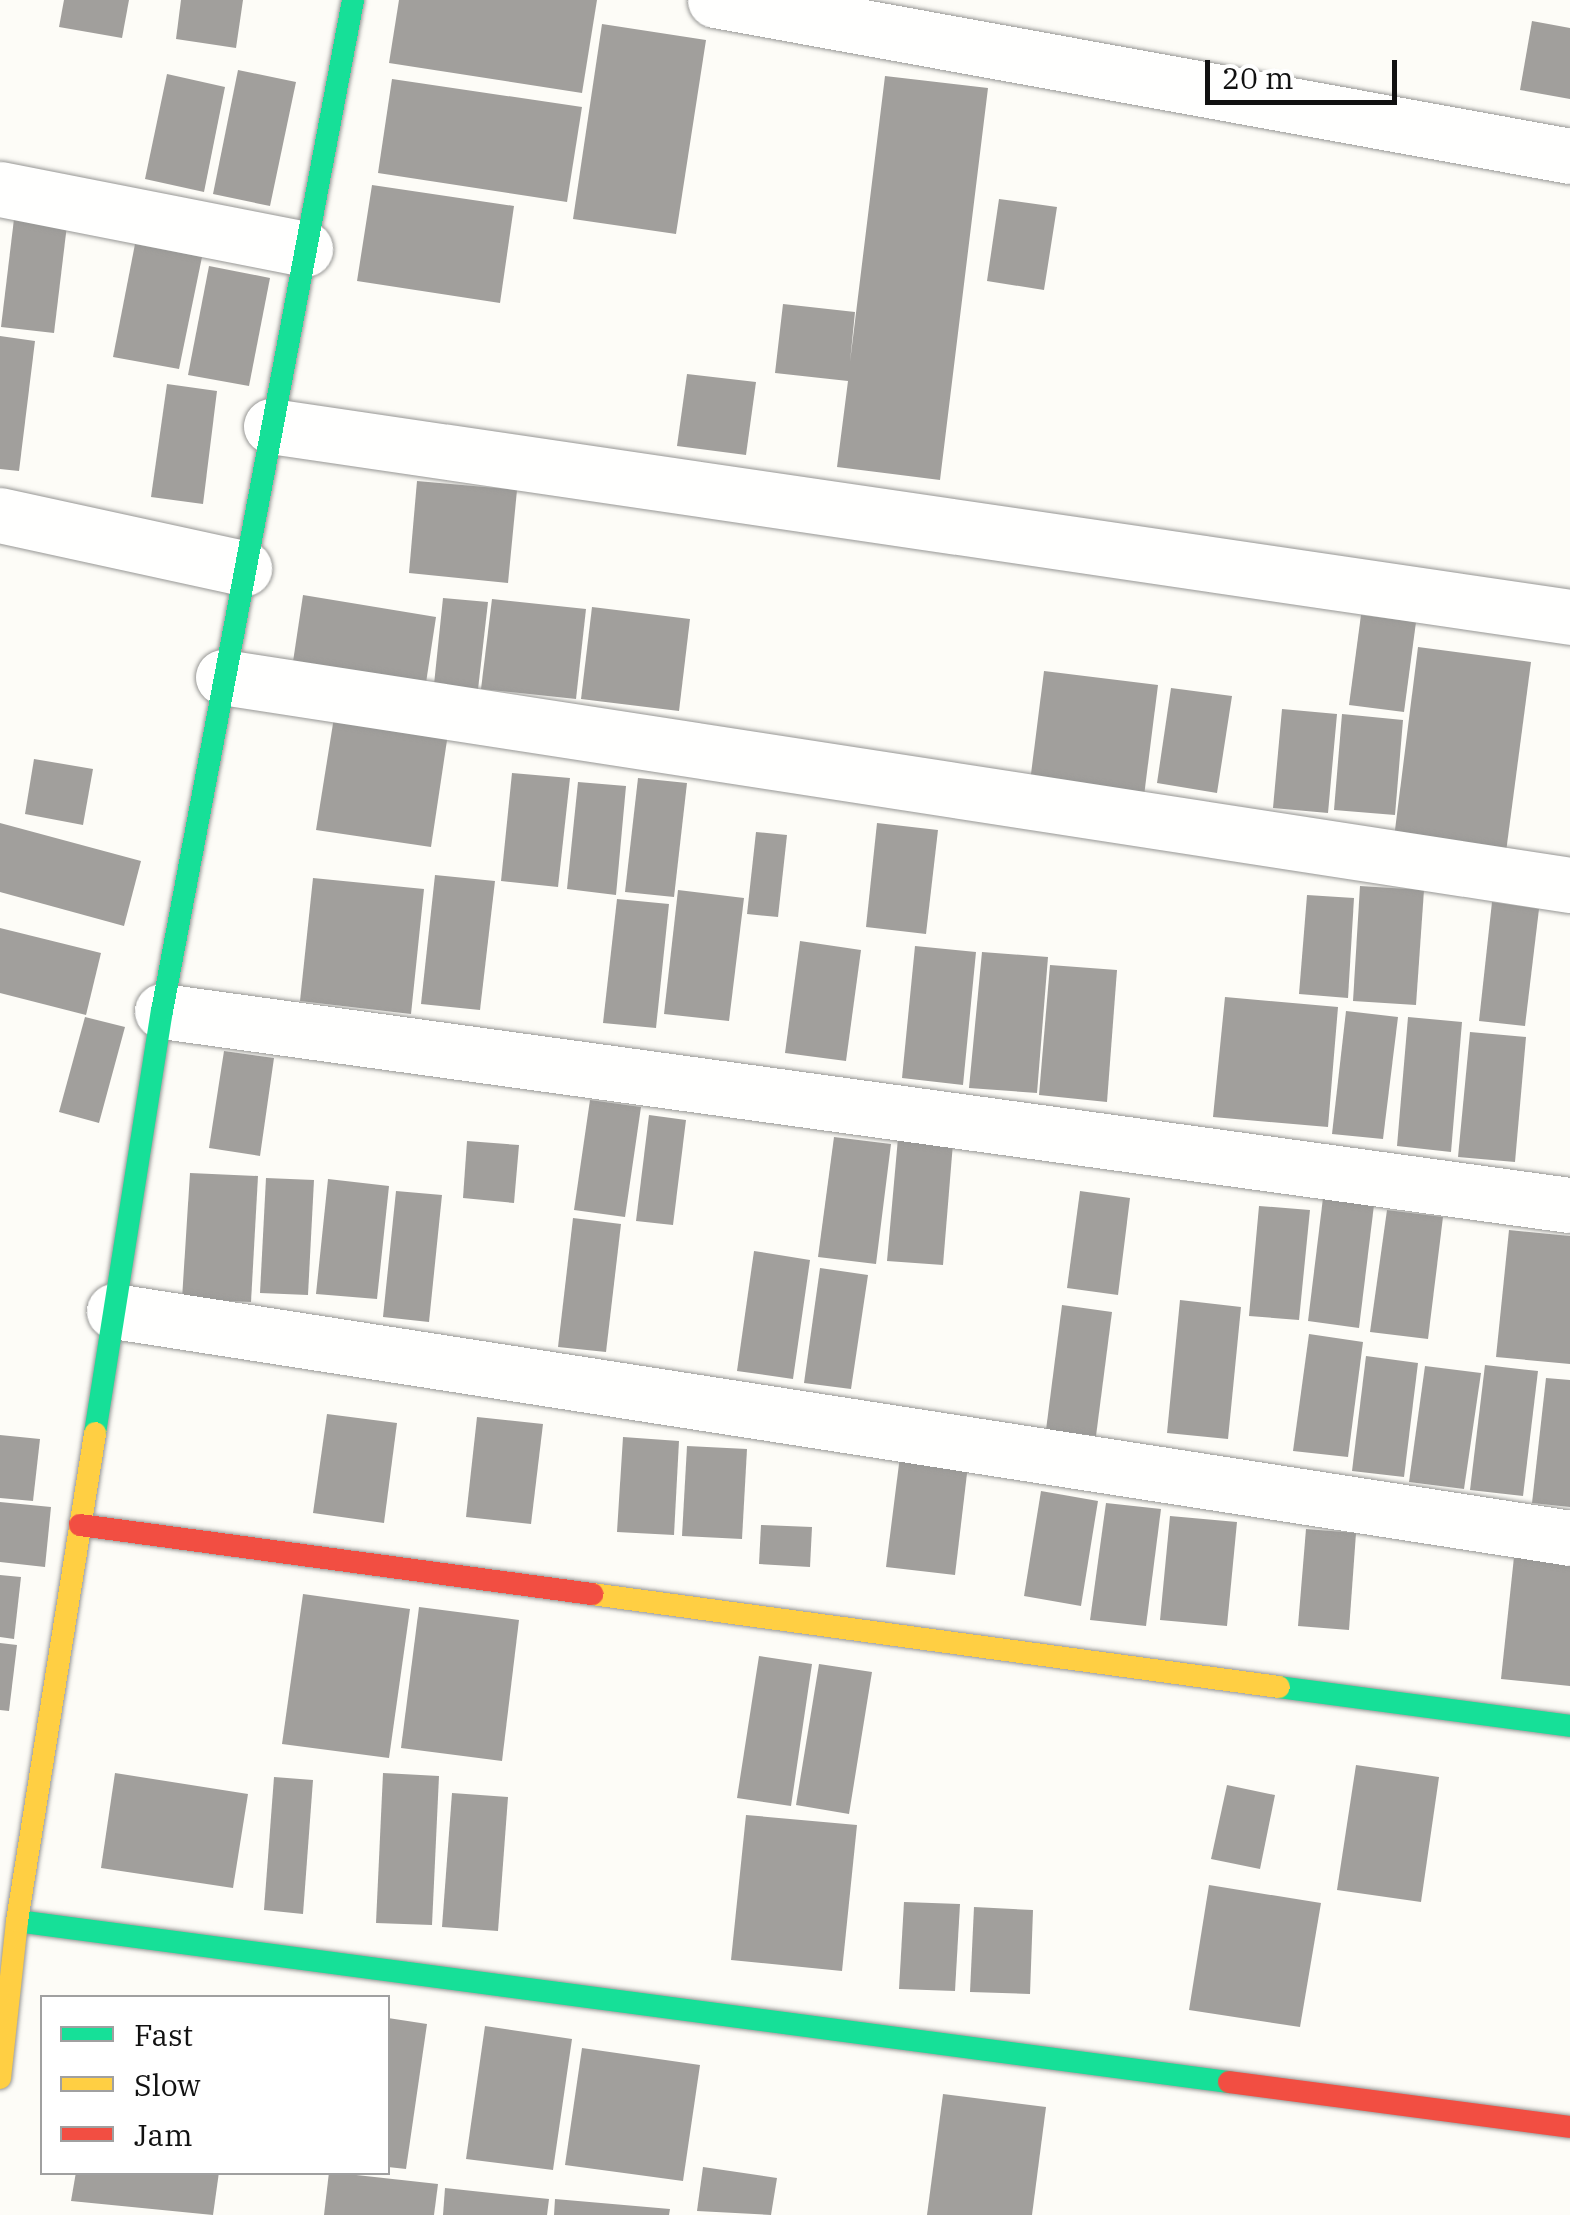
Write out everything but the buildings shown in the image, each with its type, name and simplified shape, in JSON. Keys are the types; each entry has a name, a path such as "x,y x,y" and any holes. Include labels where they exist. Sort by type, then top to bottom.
{"street":[{"path":"0,2078 17,1921 162,1012 353,0"},
{"path":"715,0 1570,156"},
{"path":"0,189 305,250"},
{"path":"271,426 1570,617"},
{"path":"0,515 244,568"},
{"path":"223,677 1570,885"},
{"path":"162,1012 1570,1205"},
{"path":"114,1311 1570,1538"},
{"path":"80,1525 1570,1726"},
{"path":"17,1921 1570,2126"}],"traffic: fast":[{"path":"95,1433 162,1011 353,0"},
{"path":"1279,1687 1570,1726"},
{"path":"17,1921 1229,2082"}],"traffic: slow":[{"path":"0,2078 17,1921 95,1433"},
{"path":"592,1594 1279,1687"}],"traffic: jam":[{"path":"80,1525 592,1594"},
{"path":"1229,2082 1570,2127"}]}
